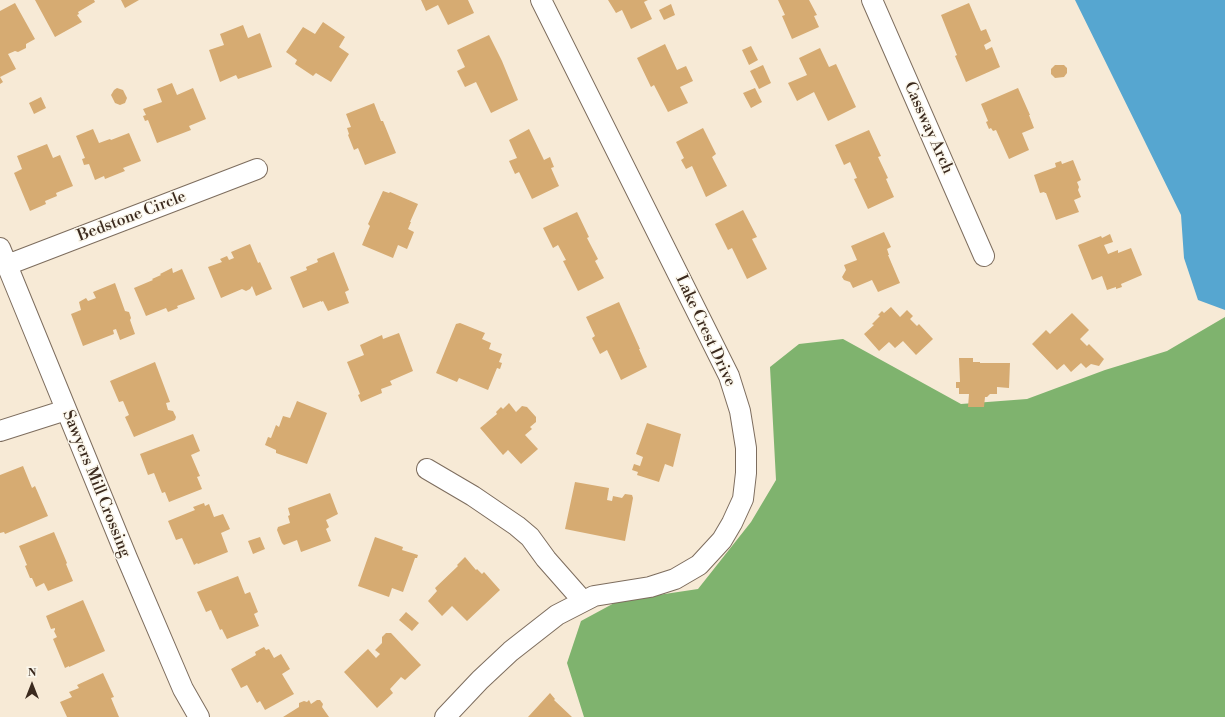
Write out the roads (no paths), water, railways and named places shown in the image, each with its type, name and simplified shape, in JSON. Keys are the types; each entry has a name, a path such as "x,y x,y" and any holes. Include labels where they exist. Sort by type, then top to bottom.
{"street":[{"name":"Lake Crest Drive","path":"445,717 480,680 511,651 557,615 594,596 650,587 674,579 699,565 722,540 743,499 746,474 746,448 740,411 729,376 541,0"},
{"name":"Cassway Arch","path":"872,0 984,256"},
{"name":"Bedstone Circle","path":"3,257 257,169"},
{"name":"Sawyers Mill Crossing","path":"3,257 127,558 180,681 199,717"},
{"path":"0,431 66,410"},
{"path":"427,469 473,496 517,526 530,537 546,559 583,601"}],"water":[{"path":"1075,0 1225,0 1225,310 1198,300 1184,258 1181,215"}]}
